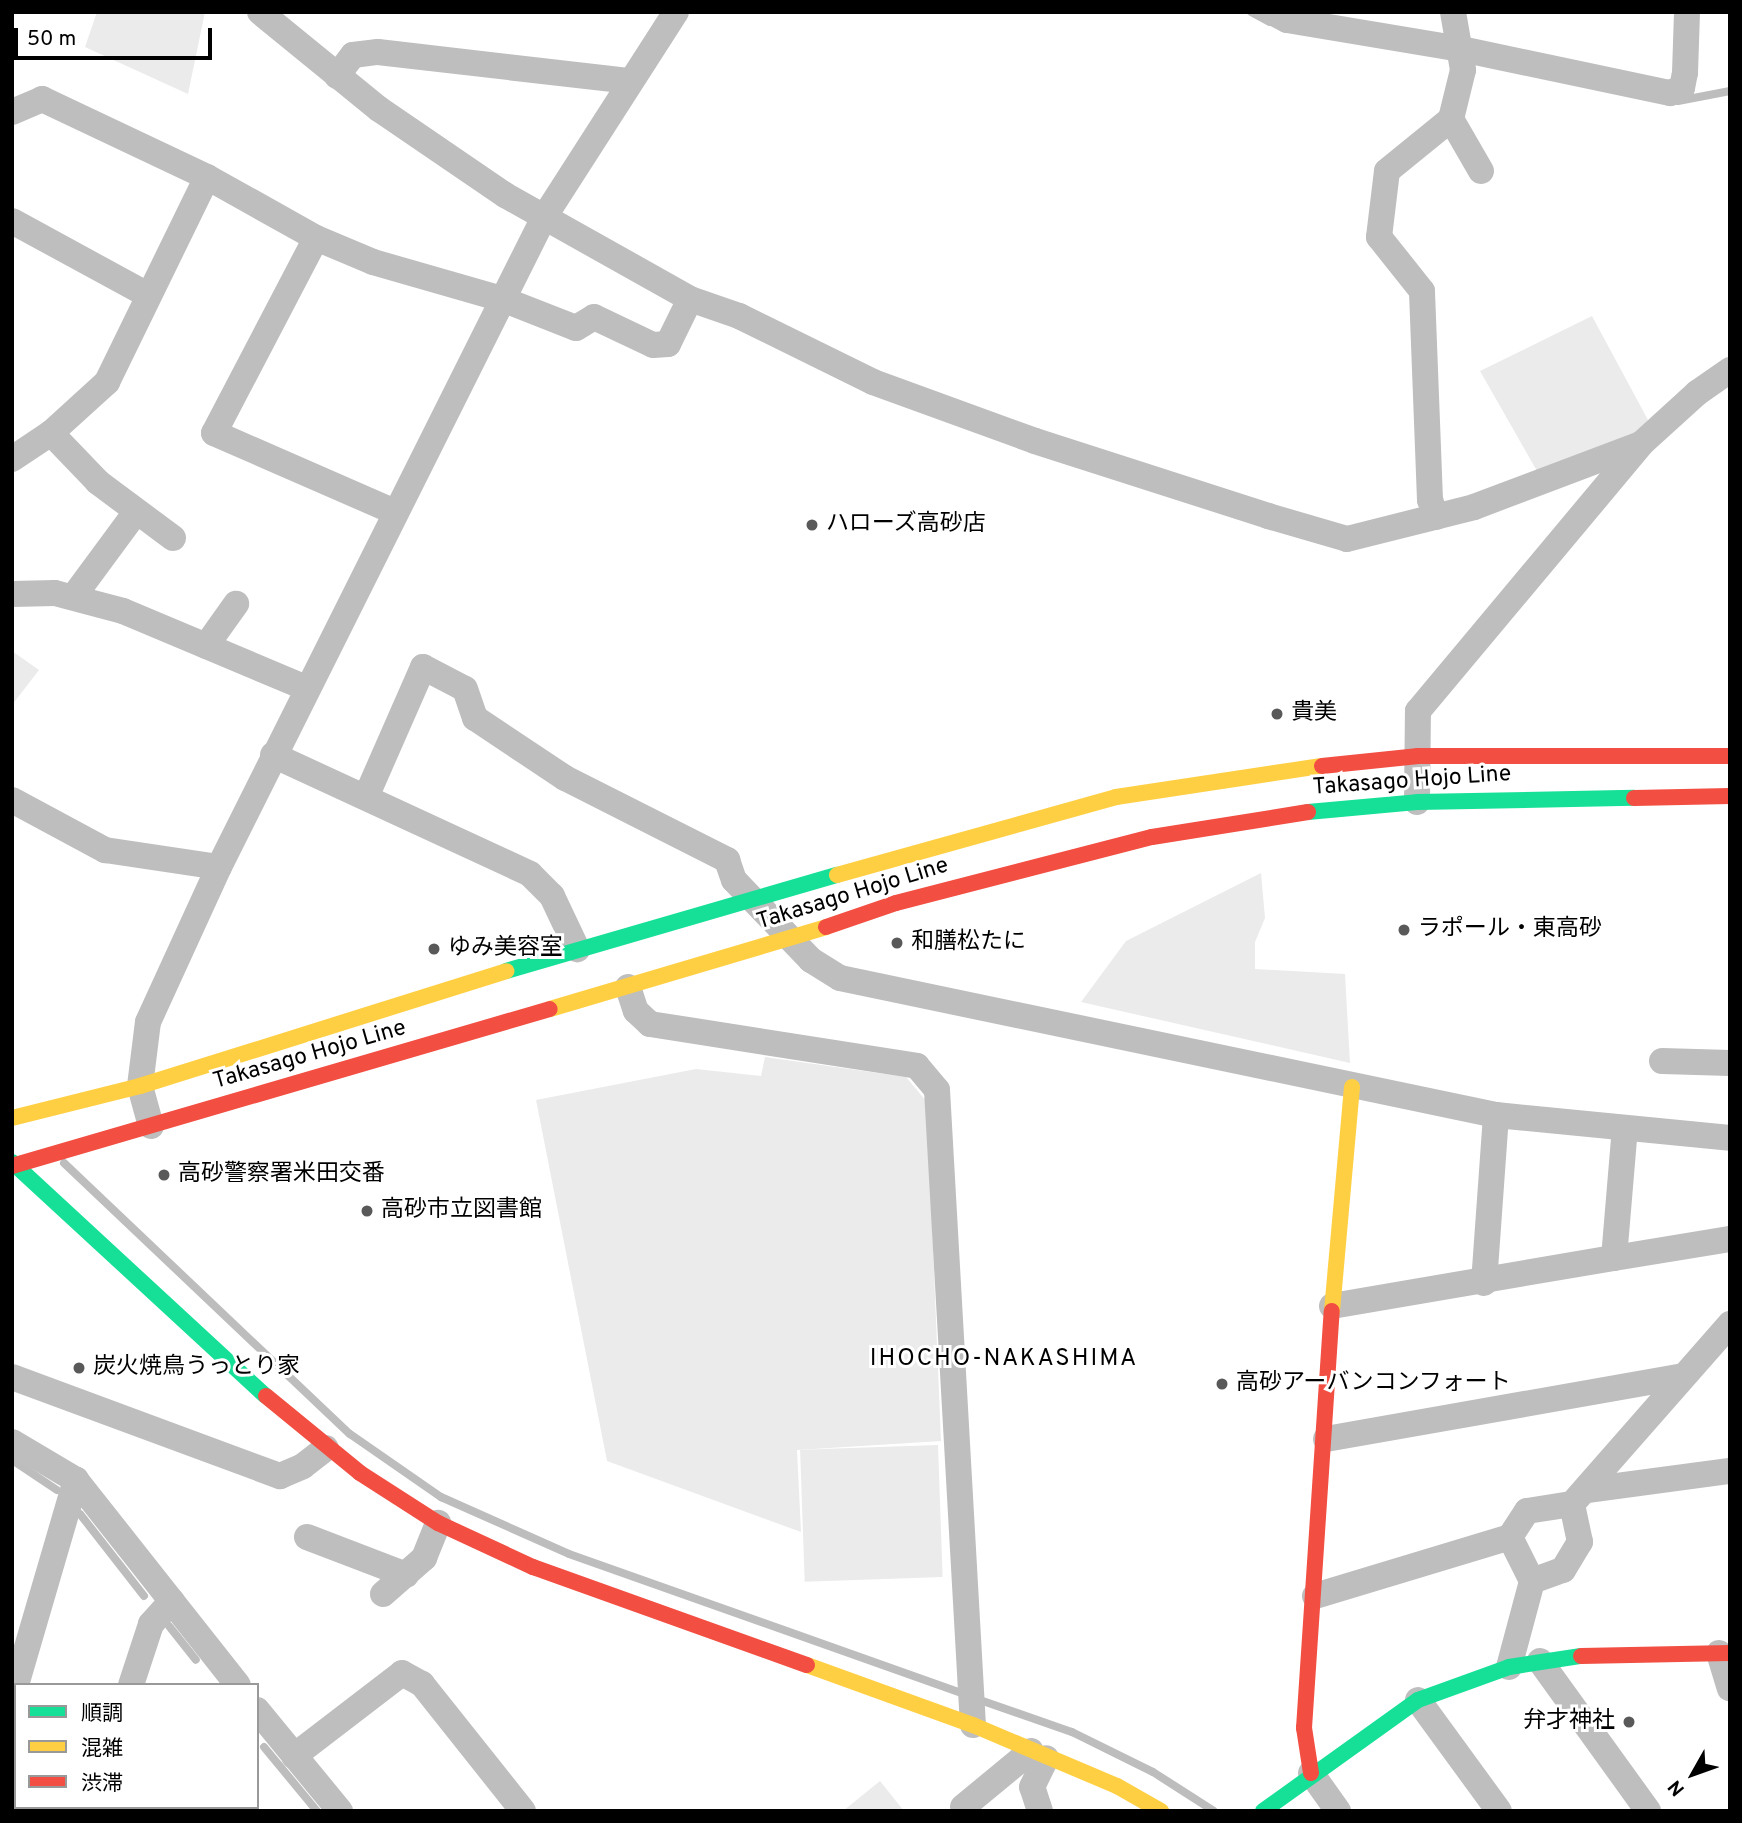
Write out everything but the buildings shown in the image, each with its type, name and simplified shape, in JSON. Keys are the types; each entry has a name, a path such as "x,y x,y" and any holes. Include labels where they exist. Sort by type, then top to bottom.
{"main road":[{"name":"Takasago Hojo Line","path":"12,1118 140,1086 577,949 757,901 925,847 1116,797 1270,771 1418,755 1730,756"},
{"name":"Takasago Hojo Line","path":"13,1164 792,939 909,899 1152,837 1274,815 1417,802 1730,796"},
{"path":"1311,1773 1304,1728 1326,1439 1332,1306 1352,1087"},
{"path":"13,1164 326,1448 438,1523 533,1567 973,1724 1038,1755 1117,1786 1161,1811"},
{"path":"1263,1811 1311,1773 1418,1700 1509,1667 1539,1661 1725,1653"}],"street":[{"path":"260,12 337,76 543,219 690,299 739,316 873,382 1035,441 1331,535 1347,539 1475,507 1641,444"},
{"path":"151,1126 140,1086 148,1022 219,867 306,688 543,219 676,12"},
{"path":"1272,12 1287,20 1462,58 1670,93 1682,88 1687,12"},
{"path":"1453,12 1462,58 1451,119 1481,171"},
{"path":"337,76 353,55 378,52 630,80"},
{"path":"12,112 42,99 207,177 316,238 373,262 502,299 576,328 594,317 653,345 668,344 690,299"},
{"path":"1436,517 1430,500 1422,291 1379,237 1387,171 1451,119"},
{"path":"12,459 51,433 107,382 207,177"},
{"path":"12,221 148,295"},
{"path":"316,238 214,433 395,512"},
{"path":"1417,802 1418,710 1641,444 1697,393 1730,370"},
{"path":"51,433 97,482 173,538"},
{"path":"75,596 136,512"},
{"path":"12,594 75,596 123,611 306,688"},
{"path":"206,646 236,604"},
{"path":"366,797 423,667 465,689 475,718 565,778 727,860 734,880 811,960 840,978 1496,1115 1730,1138"},
{"path":"273,755 530,874 552,896 577,949"},
{"path":"12,800 105,850 219,867"},
{"path":"628,987 636,1011 650,1024 917,1066 937,1090 973,1724"},
{"path":"1662,1061 1730,1063"},
{"path":"1484,1283 1496,1115"},
{"path":"1614,1258 1625,1128"},
{"path":"1332,1306 1484,1283 1730,1239"},
{"path":"1532,1581 1563,1570 1580,1542 1579,1497 1730,1324"},
{"path":"1326,1439 1683,1376"},
{"path":"12,1377 280,1476 303,1466 326,1448"},
{"path":"12,1442 71,1494 163,1611 236,1683"},
{"path":"1315,1596 1510,1537 1527,1511 1579,1497 1730,1471"},
{"path":"17,1683 71,1494"},
{"path":"383,1594 424,1558 438,1523"},
{"path":"307,1537 405,1574"},
{"path":"1509,1667 1532,1581 1510,1537"},
{"path":"132,1683 163,1611"},
{"path":"1725,1653 1730,1688"},
{"path":"1539,1661 1648,1811"},
{"path":"294,1756 402,1673 422,1684 523,1811"},
{"path":"1418,1700 1499,1811"},
{"path":"260,1719 340,1811"},
{"path":"963,1807 1038,1755"},
{"path":"1038,1755 1032,1787 1040,1811"},
{"path":"1311,1773 1338,1811"}],"shaded area":[{"path":"97,12 205,12 188,94 85,47"},
{"path":"1592,316 1648,420 1634,436 1541,478 1480,371"},
{"path":"12,651 39,670 12,705"},
{"path":"1261,873 1265,918 1255,942 1255,969 1345,974 1350,1063 1081,1002 1126,941"},
{"path":"765,1057 906,1077 927,1102 941,1441 797,1450 801,1532 607,1461 536,1100 696,1069 761,1076"},
{"path":"938,1445 943,1577 805,1582 800,1450"},
{"path":"880,1781 904,1811 843,1811"}],"waterway":[{"path":"1251,12 1270,22"},
{"path":"1678,101 1730,91"},
{"path":"64,1163 350,1434 441,1497 569,1554 965,1694"},
{"path":"12,1460 57,1490"},
{"path":"80,1514 144,1596"},
{"path":"169,1626 196,1660"},
{"path":"977,1699 1072,1732 1153,1772 1214,1811"},
{"path":"264,1747 317,1811"}],"traffic: fast":[{"path":"1308,812 1417,802 1634,798"},
{"path":"506,971 837,875"},
{"path":"12,1162 266,1396"},
{"path":"1263,1811 1418,1700 1509,1667 1581,1656"}],"traffic: slow":[{"path":"837,875 1116,797 1322,766"},
{"path":"550,1009 826,927"},
{"path":"12,1118 140,1086 506,971"},
{"path":"1332,1311 1352,1087"},
{"path":"807,1665 973,1725 1117,1786 1161,1811"}],"traffic: jam":[{"path":"1322,766 1418,756 1730,756"},
{"path":"1634,798 1730,796"},
{"path":"826,927 896,903 1152,837 1308,812"},
{"path":"12,1166 550,1009"},
{"path":"1311,1773 1304,1728 1332,1311"},
{"path":"266,1396 360,1473 438,1523 533,1567 807,1665"},
{"path":"1581,1656 1730,1653"}],"place":[{"name":"ハローズ高砂店","path":"812,525"},
{"name":"貴美","path":"1277,714"},
{"name":"ラポール・東高砂","path":"1404,930"},
{"name":"和膳松たに","path":"897,943"},
{"name":"ゆみ美容室","path":"434,949"},
{"name":"高砂警察署米田交番","path":"164,1175"},
{"name":"高砂市立図書館","path":"367,1211"},
{"name":"炭火焼鳥うっとり家","path":"79,1368"},
{"name":"高砂アーバンコンフォート","path":"1222,1384"},
{"name":"弁才神社","path":"1629,1722"}],"district":[{"name":"IHOCHO-NAKASHIMA","path":"1004,1360"}]}
